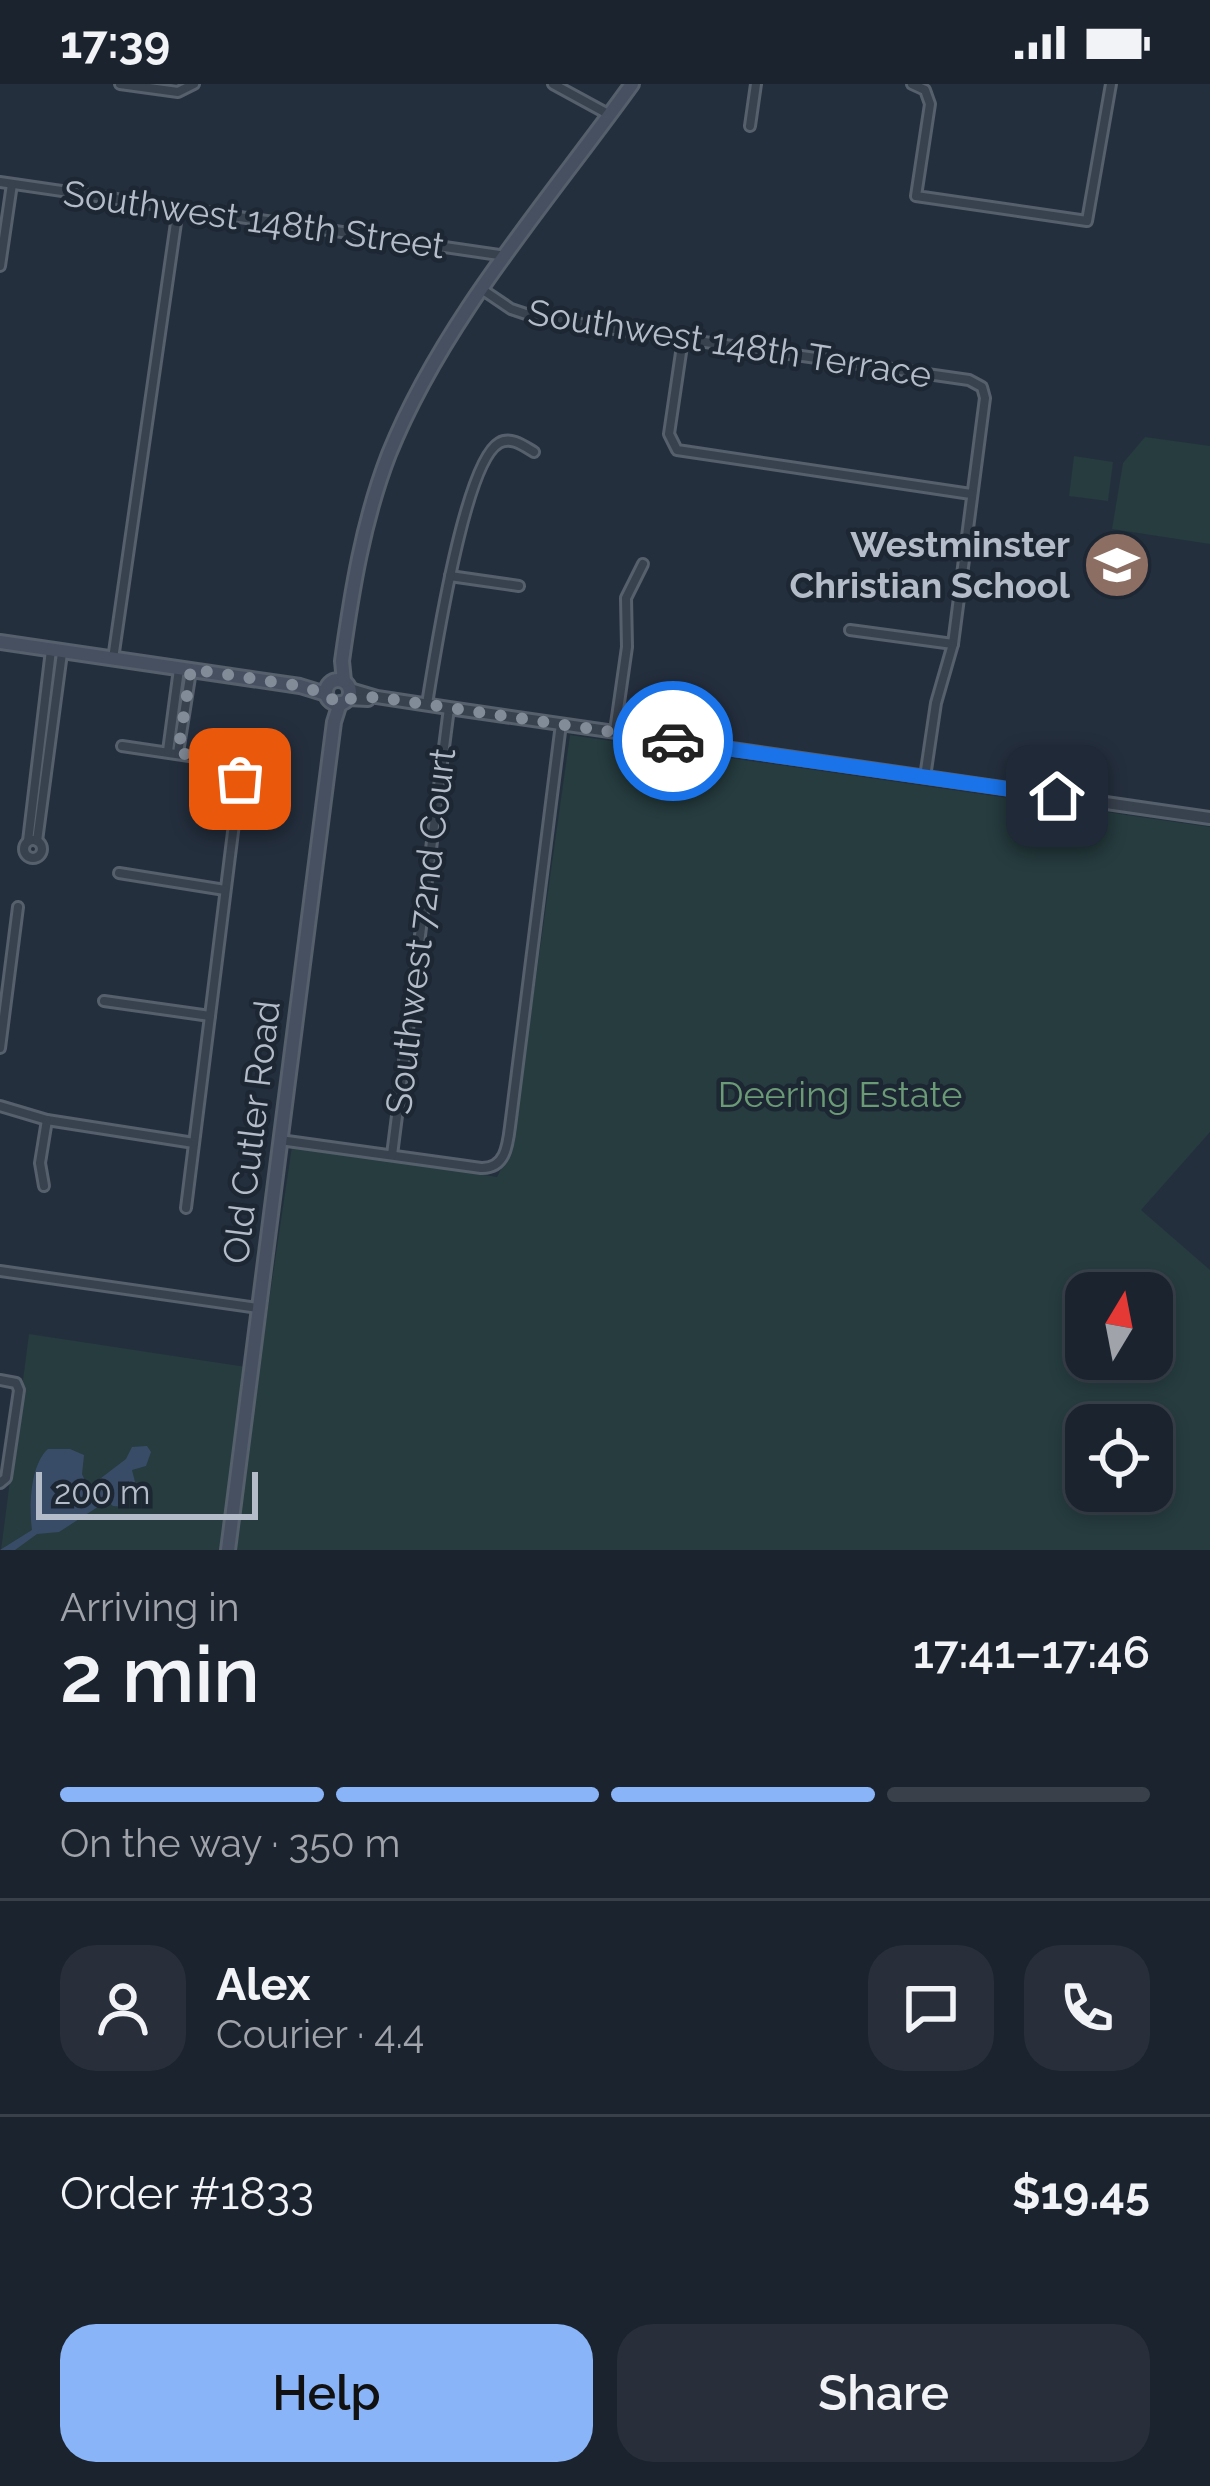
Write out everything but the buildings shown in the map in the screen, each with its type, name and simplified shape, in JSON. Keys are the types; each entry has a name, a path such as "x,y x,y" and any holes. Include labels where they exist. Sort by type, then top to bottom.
{"main road":[{"name":"Old Cutler Road","path":"228,1550 358,556 382,473 429,371 632,84"},
{"path":"0,642 337,691"}],"street":[{"path":"120,84 190,87"},
{"path":"553,84 610,115"},
{"path":"750,126 756,84"},
{"path":"911,84 925,90 930,104 916,196 1087,221 1111,84"},
{"name":"Southwest 148th Street","path":"0,182 507,256"},
{"path":"0,266 12,184"},
{"path":"113,659 178,209"},
{"name":"Southwest 148th Terrace","path":"483,290 530,317 969,380 981,386 985,398 971,494"},
{"path":"683,339 670,440 677,450 971,494 953,644 935,707 926,777"},
{"name":"Southwest 72nd Court","path":"428,704 463,524 494,448 513,441 534,452"},
{"path":"615,733 627,647 626,598 643,564"},
{"path":"450,576 519,586"},
{"path":"850,631 953,644"},
{"path":"33,841 57,651"},
{"path":"173,752 185,669"},
{"path":"337,691 1210,818"},
{"name":"Southwest 72nd Court","path":"392,1155 448,708"},
{"path":"280,1141 496,1166 509,1134 561,724"},
{"path":"122,746 226,761 235,766 240,782 186,1208"},
{"path":"119,873 225,890"},
{"path":"0,1048 18,907"},
{"path":"104,1001 210,1016"},
{"path":"0,1106 47,1120 194,1143"},
{"path":"44,1186 40,1163 47,1120"},
{"path":"0,1271 258,1308"},
{"path":"3,1480 19,1390 16,1384 4,1381"}],"green space":[{"path":"1145,437 1210,446 1210,544 1112,529 1123,463"},
{"path":"1074,456 1113,462 1108,501 1069,496"},
{"name":"Deering Estate","path":"570,735 1210,827 1210,1132 1141,1210 1210,1270 1210,1550 1,1550 29,1334 259,1369 292,1146 497,1177 512,1148"}],"water":[{"path":"147,1446 151,1452 146,1466 132,1470 136,1486 122,1491 129,1500 126,1507 107,1501 59,1532 37,1534 15,1550 0,1550 32,1530 34,1476 48,1449 70,1449 84,1455 82,1474 88,1488 126,1459 132,1447"}],"way so far":[{"path":"240,779 229,762 178,753 191,669 300,686 326,694 338,704 377,697 673,741"}],"place":[{"name":"Westminster Christian School","path":"1117,565"}],"route":[{"path":"673,741 1057,796"}]}
